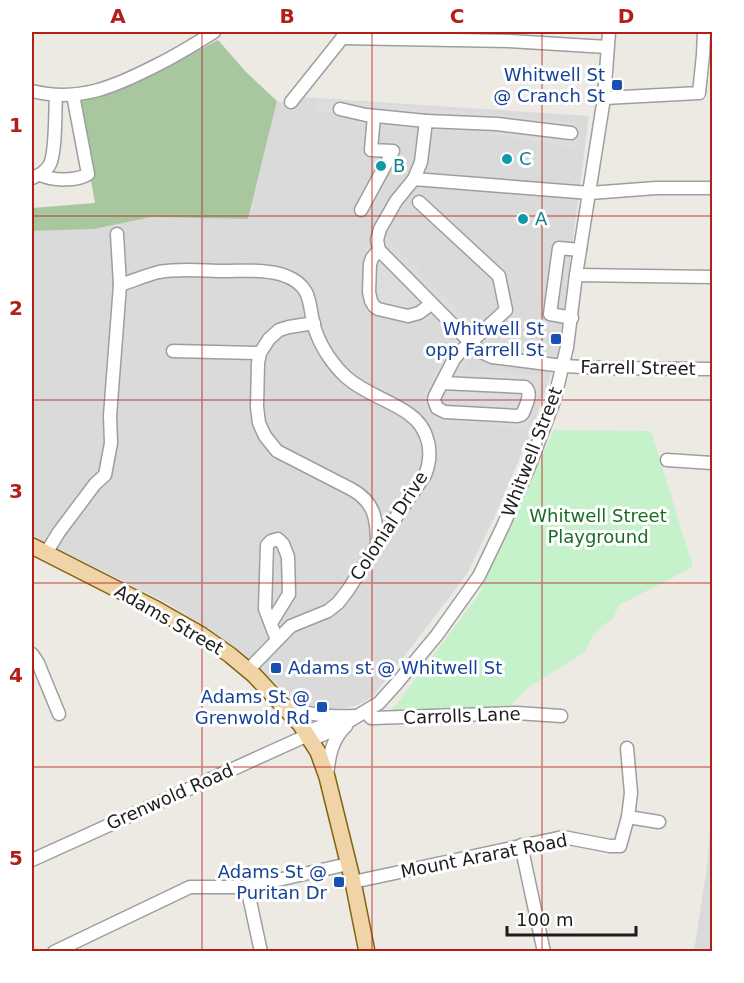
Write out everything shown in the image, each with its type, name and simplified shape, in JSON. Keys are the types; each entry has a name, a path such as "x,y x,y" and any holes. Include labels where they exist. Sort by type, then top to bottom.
{"main road":[{"name":"Adams Street","path":"32,546 186,626 214,644 248,670 282,704 308,735 327,777 353,882 367,951"}],"street":[{"path":"34,96 73,95 106,88 130,79 191,47 213,32"},
{"name":"Whitwell Street","path":"308,735 332,721 362,714 382,701 397,683 437,634 478,576 529,467 554,401 572,318 576,275 604,98 609,32"},
{"path":"699,93 704,32"},
{"path":"291,102 345,35 509,36 607,48"},
{"path":"604,98 712,94"},
{"path":"36,176 52,179 83,177 88,174 73,95"},
{"path":"36,176 50,163 56,96"},
{"path":"340,109 374,116 497,124 571,133"},
{"path":"361,210 393,151 371,150 374,116"},
{"path":"426,121 421,162 414,179 396,201 380,229 377,240 379,250 370,264 369,292 371,301 378,309 408,316 419,313 431,304"},
{"path":"414,179 590,193 656,188 712,188"},
{"path":"419,201 499,276 506,310 458,355 442,383 434,400 437,408 445,412 521,415 529,392 525,387 442,383"},
{"path":"46,553 95,484 105,475 111,444 110,416 120,285 117,234"},
{"path":"572,318 549,314 559,248 580,250"},
{"name":"Farrell Street","path":"379,250 470,343 492,357 563,366 712,369"},
{"name":"Colonial Drive","path":"120,285 158,272 177,271 273,272 296,281 311,303 314,323 321,344 334,364 345,377 360,388 409,414 422,428 428,441 430,456 425,475 338,603 322,613 291,626 248,670"},
{"path":"576,275 712,277"},
{"path":"314,323 279,330 260,352 257,407 259,423 273,448 281,454 363,496 375,517 377,545"},
{"path":"173,351 260,352"},
{"path":"667,460 712,464"},
{"path":"271,623 289,594 288,557 283,544 278,539 267,545 265,609 277,640"},
{"path":"32,654 59,714"},
{"path":"282,704 315,715 331,717 362,714"},
{"name":"Carrolls Lane","path":"362,714 371,718 517,713 561,716"},
{"path":"327,777 329,758 335,738 339,732 362,714"},
{"name":"Grenwold Road","path":"32,860 308,735"},
{"path":"627,748 631,793 628,817 659,822"},
{"name":"Mount Ararat Road","path":"353,882 563,837 620,846 628,817"},
{"path":"521,845 544,951"},
{"path":"54,951 190,887 247,886 348,864"},
{"path":"247,886 261,951"}],"shaded area":[{"path":"301,97 589,116 558,355 532,429 494,518 467,574 373,696 358,705 328,709 308,705 291,697 238,649 169,604 32,536 32,231 94,229 151,217 248,219 277,101 294,105"},
{"path":"317,98 577,122 576,148 485,133 358,125 358,115 316,112"},
{"path":"384,234 482,333 467,348 434,314 426,323 366,313 364,245 397,278 369,248"},
{"path":"450,345 467,359 464,371 545,375 527,428 437,420 428,412 424,401 425,391"},
{"path":"712,803 712,951 694,951 707,867"}],"green space":[{"path":"218,40 246,72 277,101 248,219 151,217 94,229 32,231 32,208 95,203 77,102 133,85"},
{"name":"Whitwell Street Playground","path":"554,430 651,431 693,567 619,605 613,619 592,637 585,652 529,687 511,706 389,714 479,594"}],"place":[{"name":"Whitwell St @ Cranch St","path":"617,85"},
{"name":"C","path":"507,159"},
{"name":"B","path":"381,166"},
{"name":"A","path":"523,219"},
{"name":"Whitwell St opp Farrell St","path":"556,339"},
{"name":"Adams st @ Whitwell St","path":"276,668"},
{"name":"Adams St @ Grenwold Rd","path":"322,707"},
{"name":"Adams St @ Puritan Dr","path":"339,882"}]}
